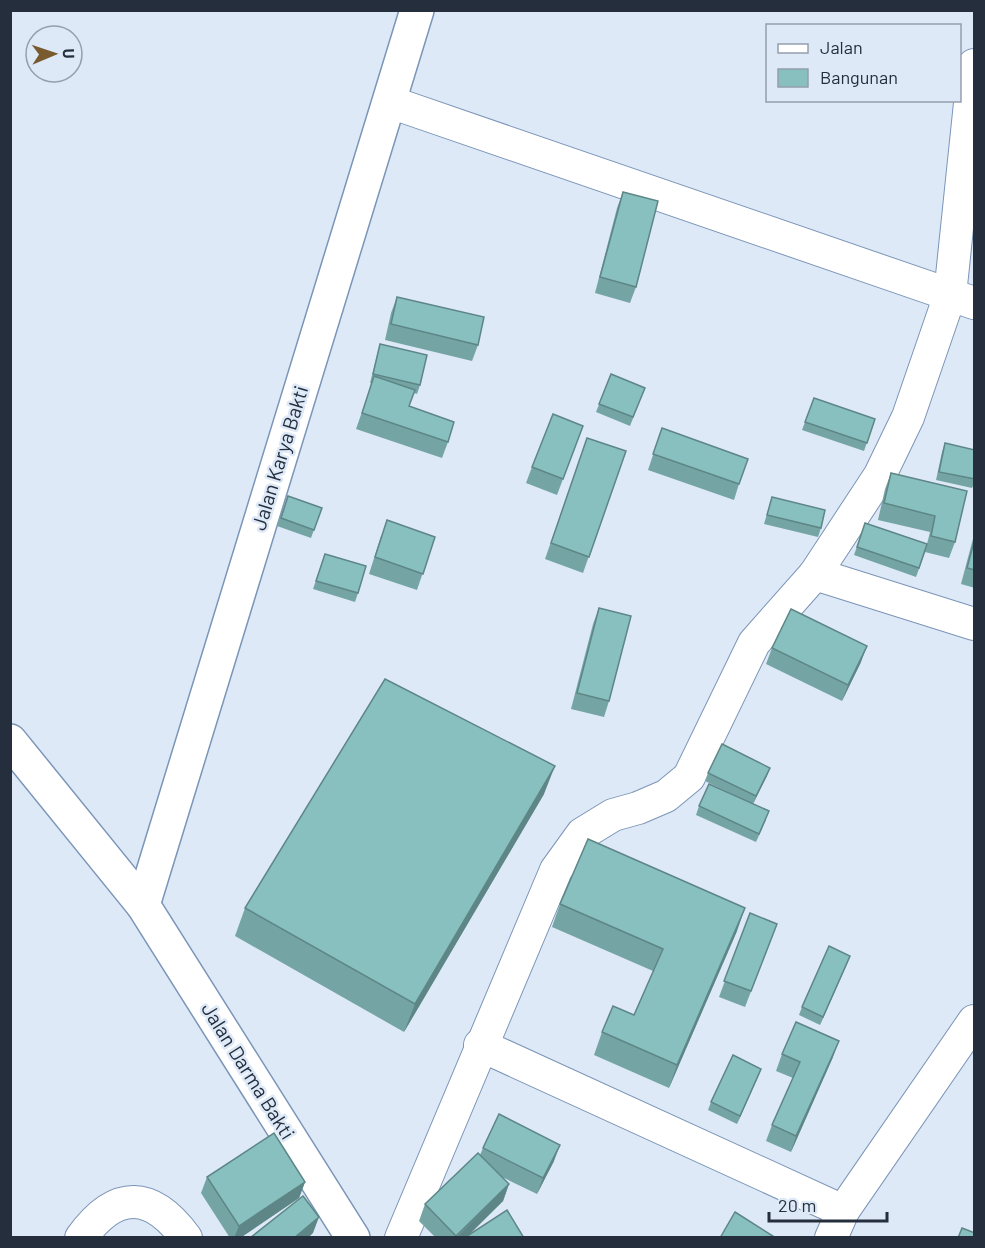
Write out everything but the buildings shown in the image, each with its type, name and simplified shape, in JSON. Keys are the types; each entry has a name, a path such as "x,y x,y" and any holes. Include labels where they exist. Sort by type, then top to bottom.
{"street":[{"name":"Jalan Karya Bakti","path":"143,904 417,10"},
{"path":"401,1238 480,1045 556,870 582,834 613,815 638,808 666,796 688,777 754,643 815,574 880,475 962,299 975,65"},
{"path":"390,102 962,299"},
{"path":"815,574 975,624"},
{"name":"Jalan Darma Bakti","path":"10,741 143,904 352,1238"},
{"path":"480,1045 837,1224 975,1020"},
{"path":"81,1238 90,1226 131,1200 151,1204 173,1219 186,1238"}]}
